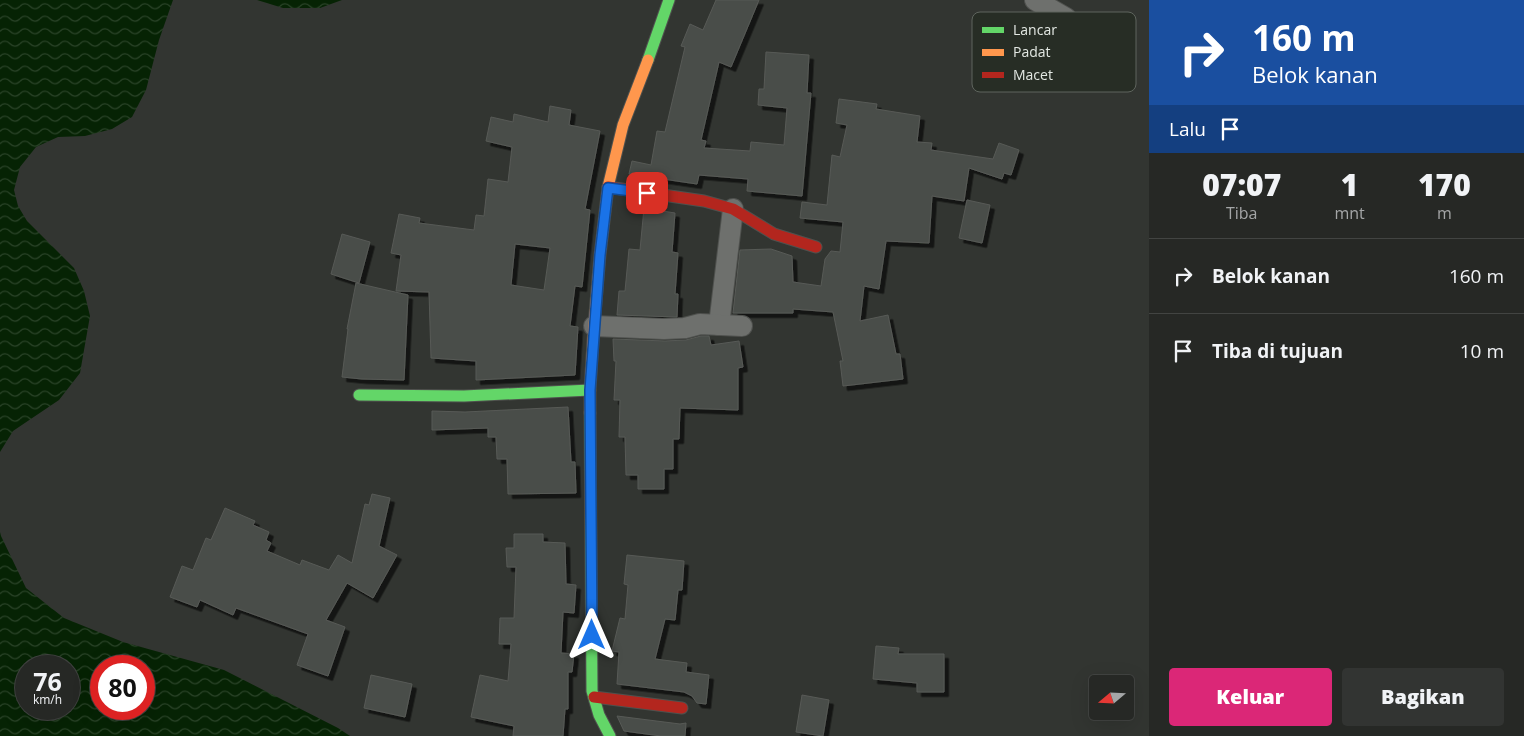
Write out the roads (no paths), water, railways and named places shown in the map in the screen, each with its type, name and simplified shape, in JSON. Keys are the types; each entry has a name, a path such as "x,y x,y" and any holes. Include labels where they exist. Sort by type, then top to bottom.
{"main road":[{"path":"610,736 592,691 590,390 594,326 608,188 622,125 660,29 669,0"},
{"path":"608,188 704,202 733,209 774,234 816,247"},
{"path":"359,395 464,396 590,390"},
{"path":"594,697 682,708"}],"street":[{"path":"1035,0 1056,12"},
{"path":"719,325 733,209"},
{"path":"594,326 664,330 700,324 742,326"}],"water":[{"path":"0,0 173,0 159,40 146,90 132,117 112,129 85,136 58,137 36,147 20,167 14,190 18,206 27,221 74,268 84,291 90,316 80,373 59,400 13,431 0,452"},
{"path":"257,0 342,0 320,8 283,8"},
{"path":"0,532 26,588 64,618 123,642 224,670 338,728 350,736 0,736"}]}
